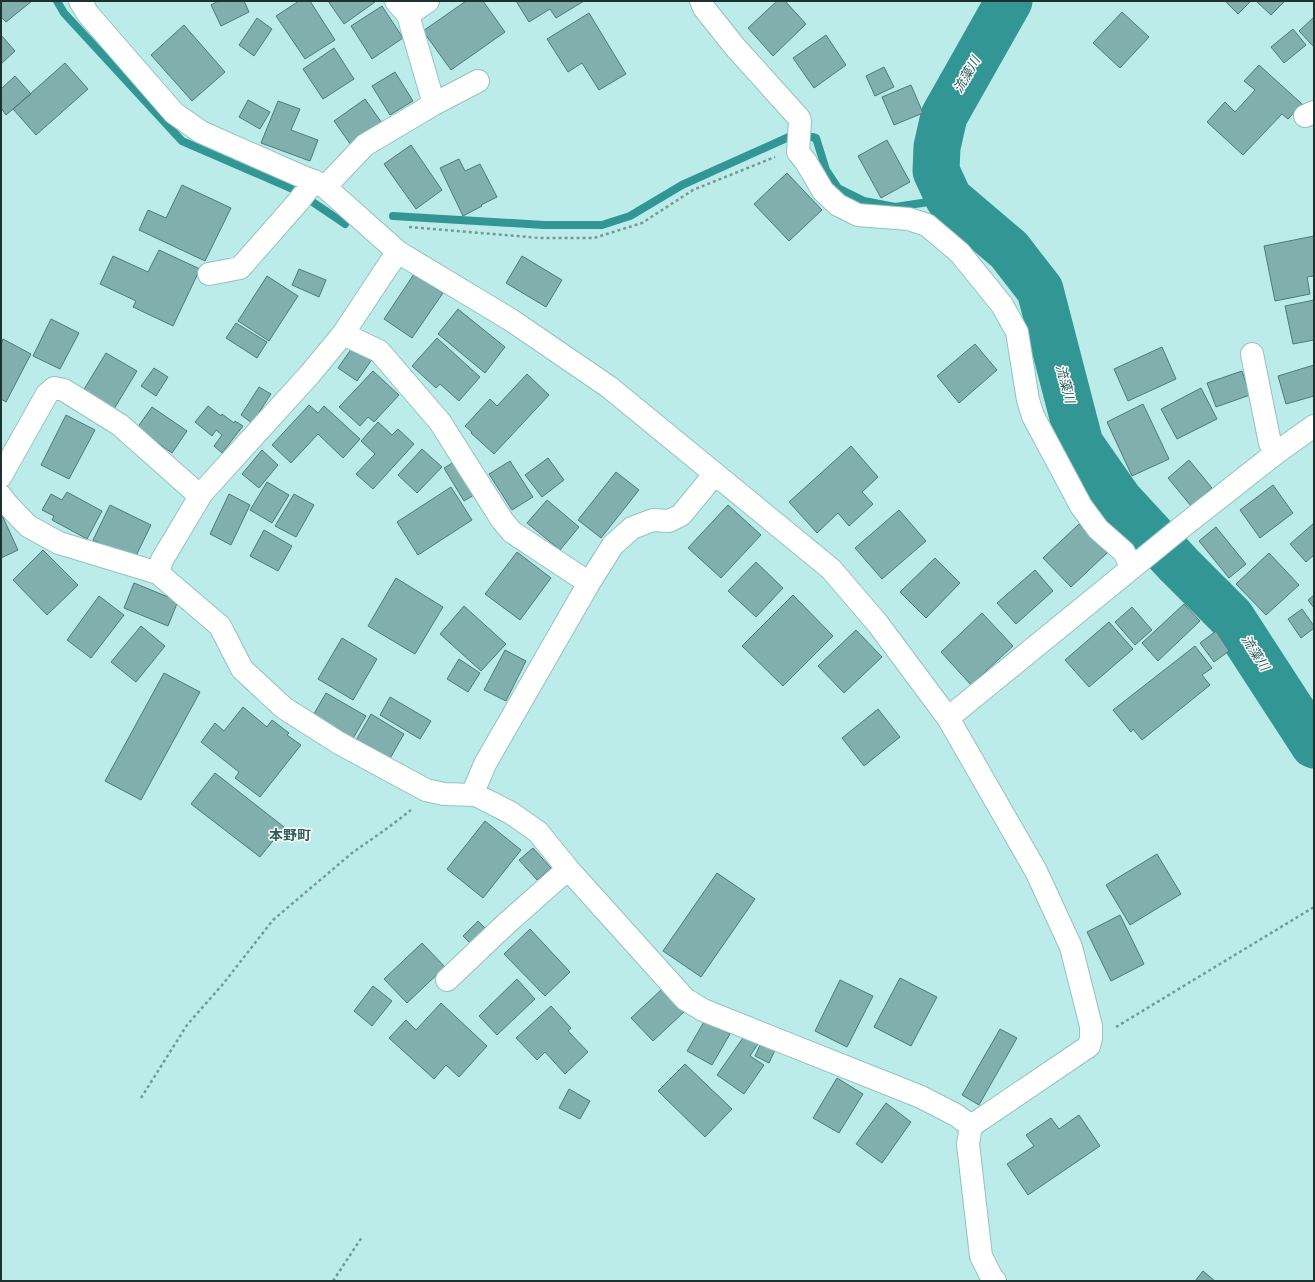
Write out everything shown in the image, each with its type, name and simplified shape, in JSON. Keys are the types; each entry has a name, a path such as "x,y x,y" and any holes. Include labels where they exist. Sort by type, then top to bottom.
{"street":[{"path":"80,1 88,14 174,113 200,132 303,177 312,189 381,236 398,252 511,320 609,387 713,474 831,569 878,624 948,718 1036,871 1071,947 1091,1026 1089,1046 971,1126 968,1144 981,1256 995,1281"},
{"path":"428,1 402,8 434,104"},
{"path":"701,1 704,8 735,47 798,118 799,141 806,162 823,191 838,205 858,215 909,219 927,225 960,253 1002,305 1017,332 1028,400 1033,416 1081,506 1098,529 1137,563"},
{"path":"209,274 240,268 312,189 365,146 434,104 478,81"},
{"path":"158,572 162,560 200,496 310,374 343,334 398,252"},
{"path":"343,334 379,351 440,422 502,520 512,532 589,583"},
{"path":"1252,354 1270,443 1276,453"},
{"path":"1,476 47,394 54,388 64,390 120,425 200,496"},
{"path":"948,718 1182,527 1276,453 1314,426"},
{"path":"472,795 485,764 589,583 613,545 632,528 652,520 669,521 681,515 713,474"},
{"path":"1,496 6,504 28,526 59,543 158,572 220,626 242,669 284,708 339,743 426,790 444,794 476,795 511,813 538,832 568,869 685,999 703,1010 921,1097 956,1115 971,1126"},
{"path":"447,980 506,923 568,869"}],"path":[{"path":"381,236 397,226 539,238 594,238 642,223 693,190 787,152 799,141"},
{"path":"141,1098 187,1026 223,984 273,920 352,853 389,828 424,800 426,790"},
{"path":"1091,1038 1107,1033 1314,907"},
{"path":"334,1281 362,1237"}],"building":[{"path":"1,1 32,1 6,22 1,17"},
{"path":"218,1 244,1 249,12 221,26 211,5"},
{"path":"299,1 310,1 335,40 305,59 276,16"},
{"path":"328,1 374,1 375,2 344,24"},
{"path":"466,1 483,1 505,32 451,70 423,31"},
{"path":"516,1 584,1 556,18 550,9 529,22"},
{"path":"777,1 785,1 806,24 773,56 748,28"},
{"path":"1225,1 1251,1 1238,14"},
{"path":"1256,1 1285,1 1271,15"},
{"path":"382,6 403,38 372,59 351,26"},
{"path":"1122,12 1149,37 1120,68 1093,43"},
{"path":"589,13 626,74 599,90 582,63 568,72 547,39"},
{"path":"1314,17 1314,47 1299,31"},
{"path":"257,18 272,29 254,56 239,45"},
{"path":"184,25 225,72 192,101 151,55"},
{"path":"1293,29 1306,45 1284,63 1271,47"},
{"path":"1,35 15,51 1,64"},
{"path":"826,35 846,65 814,88 793,58"},
{"path":"334,48 354,79 323,99 303,69"},
{"path":"65,63 88,89 36,135 13,109"},
{"path":"1259,65 1302,104 1288,119 1282,114 1243,155 1207,122 1225,102 1235,112 1255,90 1244,81"},
{"path":"884,67 894,87 875,96 866,76"},
{"path":"395,72 413,101 390,115 372,86"},
{"path":"15,76 31,94 6,115 1,108 1,89"},
{"path":"911,85 923,113 894,125 882,97"},
{"path":"365,99 382,123 351,145 334,121"},
{"path":"248,100 270,112 260,129 239,117"},
{"path":"278,101 300,109 291,130 318,140 310,161 261,143"},
{"path":"887,140 910,182 881,198 858,156"},
{"path":"411,145 442,190 416,209 384,164"},
{"path":"459,159 465,171 480,164 497,197 463,216 440,168"},
{"path":"787,173 822,210 789,241 754,204"},
{"path":"182,185 231,208 205,261 139,230 148,210 166,218"},
{"path":"1314,236 1314,276 1307,277 1310,294 1275,301 1264,246"},
{"path":"159,250 200,269 173,326 133,307 136,301 100,284 113,256 148,272"},
{"path":"522,256 562,280 546,307 506,283"},
{"path":"299,269 326,280 319,297 292,285"},
{"path":"414,274 443,293 412,338 384,319"},
{"path":"267,276 298,296 269,341 238,321"},
{"path":"1314,300 1314,340 1293,344 1285,306"},
{"path":"458,309 505,347 485,373 438,334"},
{"path":"51,319 79,333 60,369 33,356"},
{"path":"236,323 267,342 257,358 226,338"},
{"path":"437,338 480,377 459,401 440,384 436,388 412,366"},
{"path":"3,339 31,354 6,402 1,399 1,344"},
{"path":"975,344 997,370 959,403 937,376"},
{"path":"354,345 373,358 357,381 338,368"},
{"path":"1162,347 1176,379 1128,401 1114,369"},
{"path":"106,353 137,371 114,409 83,391"},
{"path":"1314,365 1314,396 1286,404 1278,376"},
{"path":"154,368 168,377 156,396 141,386"},
{"path":"373,371 399,395 374,422 368,417 360,426 339,407"},
{"path":"1242,371 1250,395 1216,407 1207,383"},
{"path":"527,374 549,395 494,454 465,426 490,399 497,406"},
{"path":"259,387 271,394 252,423 241,415"},
{"path":"1201,388 1217,419 1177,439 1161,409"},
{"path":"1143,404 1169,459 1132,476 1107,422"},
{"path":"309,405 318,413 324,406 360,439 343,458 318,434 291,463 272,445"},
{"path":"208,406 221,416 222,414 234,423 235,421 243,426 222,453 214,446 222,435 216,430 212,436 195,422"},
{"path":"152,407 187,431 172,453 137,428"},
{"path":"66,415 95,430 69,479 41,465"},
{"path":"378,422 392,435 398,429 414,444 373,489 356,474 375,454 361,441"},
{"path":"851,446 878,477 862,492 873,504 849,526 838,513 817,533 789,502"},
{"path":"422,449 442,467 417,493 398,475"},
{"path":"262,450 278,465 259,488 242,474"},
{"path":"548,458 564,480 542,497 525,475"},
{"path":"1189,460 1212,488 1191,506 1168,478"},
{"path":"510,461 533,497 512,510 489,474"},
{"path":"454,462 474,495 464,501 444,468"},
{"path":"616,472 639,490 601,538 578,520"},
{"path":"267,482 289,495 272,523 250,510"},
{"path":"1273,485 1293,513 1260,538 1240,510"},
{"path":"451,487 472,520 418,555 397,522"},
{"path":"67,492 102,511 87,539 52,520 54,516 42,510 51,494 62,500"},
{"path":"229,494 250,505 231,545 210,534"},
{"path":"294,494 314,505 296,537 275,526"},
{"path":"547,500 579,527 560,550 527,523"},
{"path":"110,505 151,525 134,560 93,540"},
{"path":"728,505 761,535 721,578 688,548"},
{"path":"899,510 926,541 882,579 855,548"},
{"path":"1,513 18,550 1,558"},
{"path":"1314,523 1314,555 1306,562 1290,544"},
{"path":"1079,524 1107,553 1071,587 1043,558"},
{"path":"1216,527 1246,564 1229,578 1199,541"},
{"path":"264,530 292,546 278,571 250,556"},
{"path":"43,550 78,585 47,615 13,580"},
{"path":"517,552 551,578 520,620 485,594"},
{"path":"1269,553 1299,585 1266,615 1236,584"},
{"path":"935,558 960,583 926,618 900,592"},
{"path":"756,562 783,588 756,617 728,591"},
{"path":"1035,570 1053,591 1016,624 997,603"},
{"path":"396,578 443,607 415,654 368,626"},
{"path":"134,583 178,601 168,626 124,608"},
{"path":"793,595 833,636 783,686 742,646"},
{"path":"1314,595 1314,608 1308,600"},
{"path":"99,596 124,615 91,658 67,640"},
{"path":"1184,604 1200,621 1158,661 1142,643"},
{"path":"464,606 506,644 481,671 440,634"},
{"path":"1132,607 1152,630 1135,645 1115,622"},
{"path":"1302,609 1314,628 1301,638 1288,619"},
{"path":"982,613 1013,646 971,685 941,652"},
{"path":"1109,622 1133,649 1089,687 1065,660"},
{"path":"141,626 165,646 136,682 111,662"},
{"path":"856,630 882,657 844,693 818,666"},
{"path":"1216,631 1229,651 1214,662 1200,643"},
{"path":"342,638 377,659 353,700 318,679"},
{"path":"1195,646 1212,668 1202,675 1210,685 1142,740 1133,729 1131,732 1113,710"},
{"path":"505,650 526,661 506,701 484,690"},
{"path":"459,659 480,673 468,692 447,679"},
{"path":"164,673 200,692 141,800 105,781"},
{"path":"326,693 366,716 351,742 311,719"},
{"path":"390,697 431,721 420,739 380,715"},
{"path":"243,707 267,727 272,720 289,733 287,735 301,745 260,797 235,778 239,772 201,742 215,723 224,731"},
{"path":"878,709 900,737 864,766 842,738"},
{"path":"371,714 404,734 388,762 355,742"},
{"path":"215,773 284,827 260,857 191,804"},
{"path":"485,821 521,850 483,898 447,869"},
{"path":"533,848 551,868 537,880 519,860"},
{"path":"1157,854 1181,894 1130,925 1106,885"},
{"path":"717,873 755,899 701,977 663,951"},
{"path":"1120,915 1144,964 1111,981 1087,932"},
{"path":"478,921 486,929 472,945 463,936"},
{"path":"530,929 570,972 545,996 504,954"},
{"path":"422,943 445,967 407,1003 384,979"},
{"path":"900,978 937,997 911,1046 874,1027"},
{"path":"517,979 535,999 497,1035 479,1016"},
{"path":"840,980 873,996 847,1047 815,1031"},
{"path":"373,986 392,1001 372,1026 354,1011"},
{"path":"662,989 684,1012 653,1041 631,1018"},
{"path":"441,1003 487,1046 459,1077 446,1065 434,1079 389,1038 406,1020 416,1030"},
{"path":"551,1006 571,1028 568,1031 588,1052 565,1074 545,1052 537,1060 516,1038"},
{"path":"705,1020 730,1034 712,1065 687,1051"},
{"path":"1000,1029 1017,1038 979,1105 962,1095"},
{"path":"745,1035 758,1044 750,1056 764,1065 744,1094 717,1075"},
{"path":"762,1041 776,1048 769,1063 755,1056"},
{"path":"685,1064 732,1109 705,1137 658,1091"},
{"path":"837,1078 863,1094 839,1133 813,1118"},
{"path":"569,1089 590,1101 580,1119 559,1108"},
{"path":"886,1103 911,1122 882,1163 856,1144"},
{"path":"1079,1115 1100,1146 1028,1195 1007,1164 1034,1146 1026,1135 1051,1118 1059,1129"},
{"path":"1203,1271 1215,1281 1195,1281"}],"waterway":[{"path":"57,1 64,13 182,141 295,190 345,224"},
{"name":"流藻川","path":"1009,1 944,116 937,147 936,171 949,199 1009,250 1040,290 1080,444 1119,500 1179,565 1231,617 1314,745"},
{"path":"393,216 544,225 602,225 630,216 682,185 791,136 816,138 826,170 838,188 864,201 895,207 949,199"}],"district":[{"name":"本野町","path":"290,835"}]}
